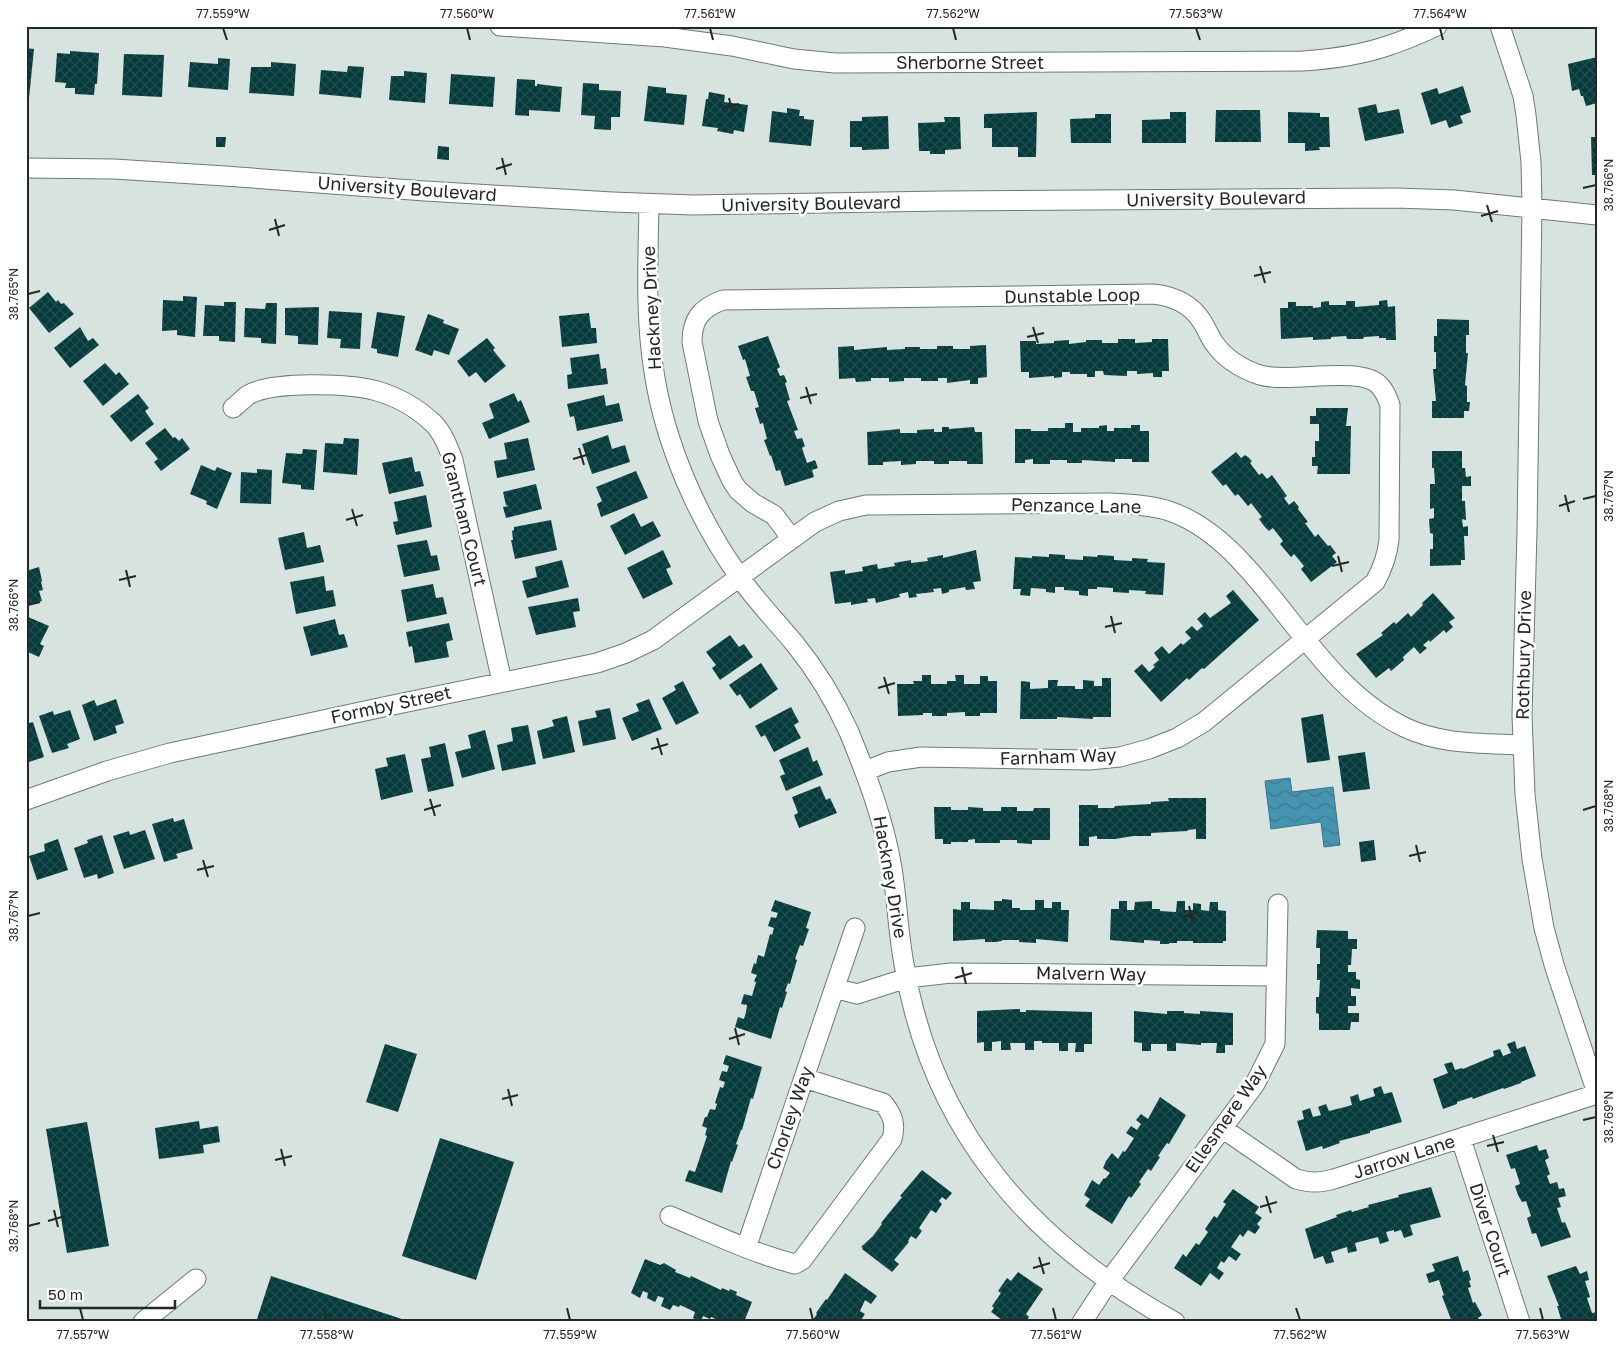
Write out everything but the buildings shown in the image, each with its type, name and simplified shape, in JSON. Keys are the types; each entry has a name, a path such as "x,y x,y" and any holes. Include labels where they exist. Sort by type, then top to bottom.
{"street":[{"name":"Sherborne Street","path":"500,26 561,28 665,37 732,46 794,59 835,63 1325,60 1389,45 1437,26"},
{"name":"Rothbury Drive","path":"1500,26 1524,105 1531,162 1532,208 1522,745 1525,794 1532,859 1544,928 1555,968 1597,1093"},
{"name":"University Boulevard","path":"26,168 133,170 425,191 649,204 1339,198 1454,200 1597,215"},
{"name":"Hackney Drive","path":"649,204 649,331 654,373 663,415 682,472 700,514 740,578 797,646 822,684 845,723 865,771 878,806 888,850 913,1008 923,1042 944,1093 984,1162 1017,1203 1042,1228 1085,1264 1109,1281 1175,1322"},
{"name":"Dunstable Loop","path":"792,539 774,515 753,503 738,490 720,455 708,421 692,342 692,332 701,312 711,304 723,300 1165,295 1180,300 1192,310 1200,319 1214,343 1229,360 1245,369 1262,376 1367,378 1378,384 1386,393 1390,405 1389,540 1387,556 1383,568 1374,582 1305,638"},
{"name":"Grantham Court","path":"233,408 248,395 270,388 324,385 362,388 397,398 417,410 434,424 444,439 453,460 502,682"},
{"name":"Penzance Lane","path":"740,578 815,522 839,511 866,505 1110,503 1135,504 1166,510 1187,519 1211,533 1232,551 1264,586 1324,662 1346,686 1373,708 1417,733 1459,742 1522,745"},
{"name":"Formby Street","path":"26,800 170,753 596,663 626,653 653,640 740,578"},
{"name":"Farnham Way","path":"865,771 888,762 921,757 1089,760 1120,757 1149,749 1177,738 1204,722 1305,638"},
{"name":"Ellesmere Way","path":"1082,1322 1109,1281 1255,1084 1275,1044 1278,904"},
{"name":"Chorley Way","path":"746,1248 855,928"},
{"name":"Malvern Way","path":"907,978 951,973 1276,976"},
{"path":"835,988 857,994 907,978"},
{"path":"670,1216 746,1248 795,1264 802,1260 892,1139 894,1129 894,1120 883,1103 804,1078"},
{"name":"Jarrow Lane","path":"1222,1128 1296,1179 1319,1183 1334,1180 1461,1139 1597,1093"},
{"name":"Diver Court","path":"1461,1139 1520,1322"},
{"path":"143,1322 196,1279"}],"water":[{"path":"1290,778 1292,792 1333,787 1340,845 1324,847 1321,822 1271,829 1265,781"}]}
